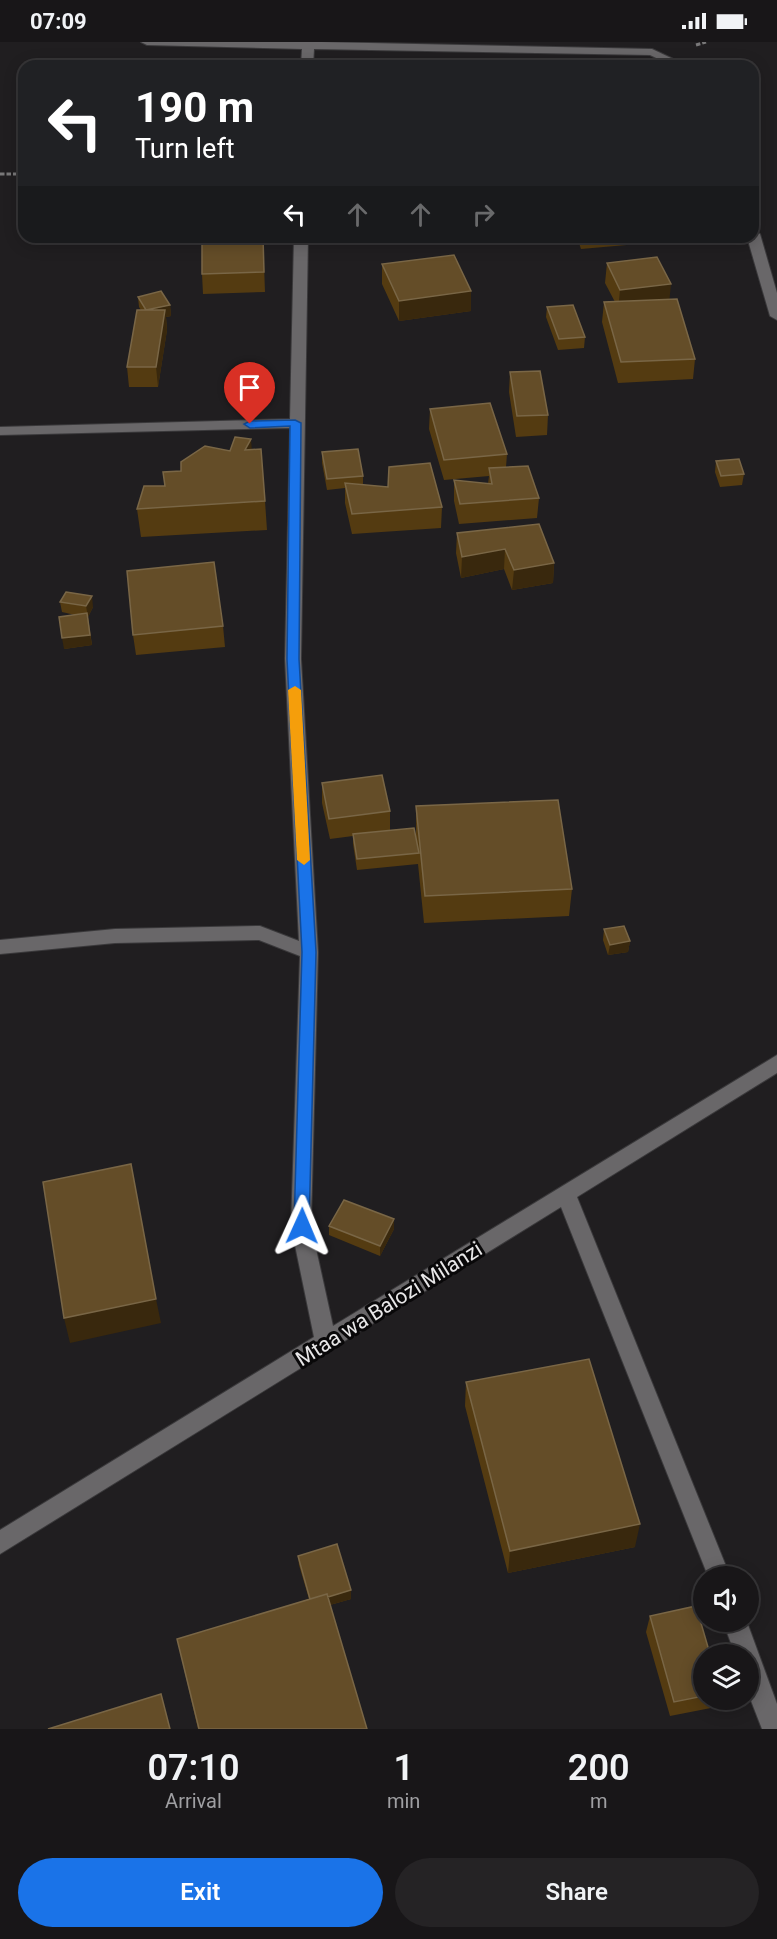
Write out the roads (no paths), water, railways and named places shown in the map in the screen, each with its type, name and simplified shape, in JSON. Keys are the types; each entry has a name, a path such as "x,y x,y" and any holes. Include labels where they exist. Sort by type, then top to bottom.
{"street":[{"path":"147,42 651,47 672,60"},
{"path":"307,60 308,44"},
{"path":"301,243 295,423 293,659 309,952 302,1226 326,1343"},
{"path":"756,243 777,316"},
{"path":"0,431 295,423"},
{"path":"0,947 115,936 260,933 309,952"},
{"name":"Mtaa wa Balozi Milanzi","path":"0,1543 777,1063"},
{"path":"566,1195 715,1566"},
{"path":"759,1687 774,1729"}]}
